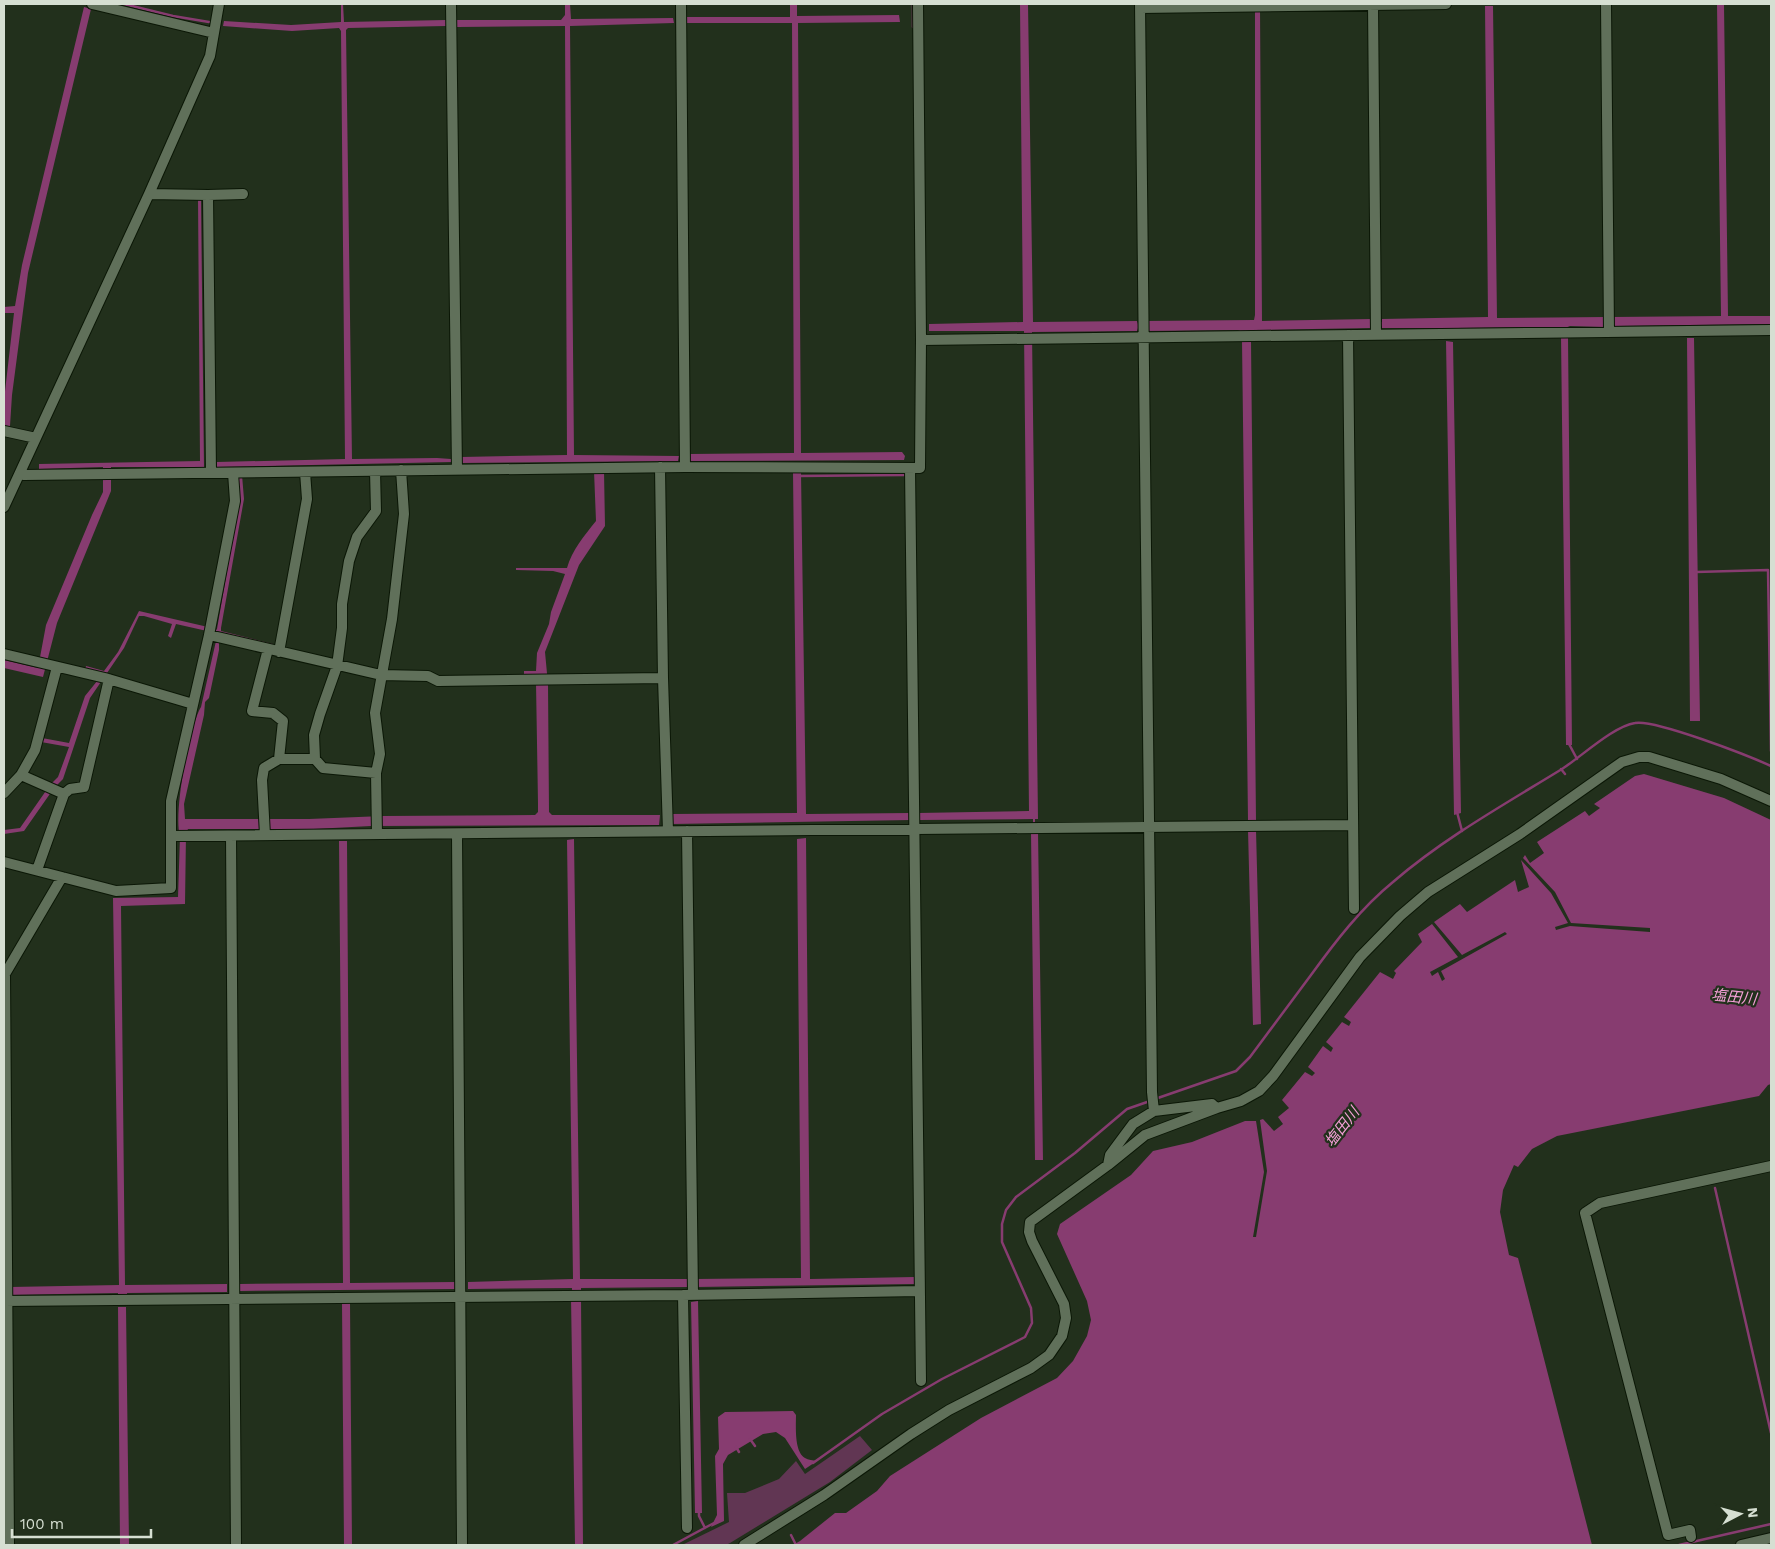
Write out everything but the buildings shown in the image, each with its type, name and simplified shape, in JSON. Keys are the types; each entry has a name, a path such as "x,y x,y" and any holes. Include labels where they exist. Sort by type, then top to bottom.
{"street":[{"path":"92,4 214,33"},
{"path":"4,507 149,194 210,56 219,4"},
{"path":"452,4 457,470"},
{"path":"681,4 685,466"},
{"path":"20,473 24,475 685,466 920,468 921,340 918,4"},
{"path":"1373,4 1376,327"},
{"path":"1153,1108 1140,6 1446,4"},
{"path":"1606,4 1609,325"},
{"path":"149,194 242,194"},
{"path":"208,194 211,473"},
{"path":"921,340 1021,339 1143,330 1246,336 1348,335 1376,327 1450,334 1564,332 1609,325 1690,331 1771,330"},
{"path":"1348,335 1354,909"},
{"path":"4,430 36,438"},
{"path":"660,467 667,824"},
{"path":"910,468 921,1381"},
{"path":"377,831 376,774 380,754 374,713 392,619 404,514 401,470"},
{"path":"375,471 376,511 358,537 349,561 342,604 342,628 337,666 314,735 315,759 323,768 376,774"},
{"path":"4,862 116,891 171,888 174,836 171,801 193,704 215,636 235,501 233,472"},
{"path":"279,652 307,499 306,472"},
{"path":"215,636 381,675 428,676 438,681 663,678"},
{"path":"268,649 252,710 274,713 283,721 279,759"},
{"path":"4,654 104,678 193,704"},
{"path":"4,794 21,775 35,750 53,666"},
{"path":"21,775 55,790 84,787 104,678"},
{"path":"744,1545 824,1495 926,1424 949,1410 1031,1368 1050,1355 1062,1336 1066,1318 1064,1304 1028,1232 1030,1222 1108,1165 1145,1134 1216,1108 1241,1101 1259,1091 1273,1076 1360,957 1400,916 1428,892 1520,834 1630,758 1648,757 1721,779 1771,801"},
{"path":"265,835 262,780 264,768 279,759 315,759"},
{"path":"37,870 55,790"},
{"path":"174,836 343,834 377,831 457,834 571,832 667,824 687,831 801,829 914,820 1035,827 1352,825"},
{"path":"687,831 694,1291 687,1528"},
{"path":"457,834 462,1545"},
{"path":"232,836 236,1545"},
{"path":"9,1545 5,1301 7,1282 4,974 62,877"},
{"path":"1108,1165 1110,1155 1133,1124 1153,1108 1212,1104 1216,1108"},
{"path":"1692,1537 1690,1530 1668,1535 1585,1213 1600,1203 1771,1166"},
{"path":"5,1301 461,1297 694,1291 920,1290"},
{"path":"1740,1545 1771,1538"}],"shaded area":[{"path":"860,1436 872,1450 830,1482 726,1545 682,1545 729,1522 727,1493 745,1493 779,1479 796,1461 805,1474"}],"water":[{"path":"341,4 343,4 344,22 446,20 446,26 348,28 346,30 352,459 437,458 451,459 451,462 217,467 217,462 345,459 341,31 339,28 292,31 223,26 224,21 291,25 341,22"},
{"path":"565,4 570,4 571,19 673,18 674,23 570,26 574,455 679,456 678,461 460,463 461,457 567,455 565,26 457,27 457,20 561,20 565,15"},
{"path":"790,4 797,4 797,16 899,15 900,22 798,23 801,453 902,452 905,456 904,460 689,461 690,454 794,453 792,23 685,23 685,17 790,17"},
{"path":"1020,4 1028,4 1033,322 1137,321 1138,324 1146,324 1146,321 1254,320 1255,9 1260,7 1262,321 1371,319 1372,322 1382,322 1382,319 1488,317 1485,6 1493,6 1497,318 1606,317 1606,327 1456,328 1450,331 1446,328 1382,328 1382,326 1372,326 1371,328 1254,330 1242,332 1238,330 1146,331 1146,328 1138,328 1137,331 1032,332 1038,819 1035,819 1035,832 1038,832 1043,1160 1035,1160 1031,832 1033,832 1033,819 918,820 918,813 1029,811 1024,331 929,331 929,324 1023,322"},
{"path":"1717,4 1724,4 1728,316 1771,316 1770,324 1613,326 1612,317 1721,316"},
{"path":"84,7 91,9 28,273 12,395 10,426 4,425 4,400 14,313 4,313 4,307 15,306 22,265"},
{"path":"198,198 201,198 204,467 111,467 111,491 57,623 43,677 4,668 4,660 38,668 46,625 103,492 103,467 39,469 39,464 200,461"},
{"path":"1561,337 1568,337 1572,745 1566,745"},
{"path":"1687,338 1694,338 1700,721 1690,721"},
{"path":"1242,341 1251,341 1256,820 1248,820"},
{"path":"1446,341 1453,342 1461,813 1454,815"},
{"path":"594,471 604,471 605,526 579,565 545,652 548,684 549,812 552,815 660,815 659,825 188,829 186,834 185,904 121,906 125,1285 227,1284 227,1292 127,1293 127,1295 118,1295 118,1293 4,1295 10,1287 119,1285 113,898 178,897 180,791 187,751 196,717 201,707 216,641 217,634 215,631 217,629 239,502 239,476 242,475 244,499 221,631 277,645 276,647 219,634 219,650 209,698 205,702 204,715 184,804 185,819 535,815 538,812 536,683 534,674 524,675 524,671 536,671 537,653 549,624 551,612 565,574 553,571 516,570 516,568 567,568 575,549 596,521"},
{"path":"793,472 801,472 806,814 911,813 911,820 672,824 672,814 797,813"},
{"path":"139,611 208,627 207,631 176,624 171,638 168,636 172,624 139,616 124,648 90,698 63,779 54,788 24,831 4,834 4,830 20,828 50,785 58,777 69,747 41,742 42,738 69,743 85,696 102,675 85,670 86,666 104,671 118,652"},
{"name":"塩田川","path":"1644,774 1724,798 1771,820 1771,1084 1759,1096 1557,1136 1532,1149 1518,1167 1514,1165 1503,1190 1500,1212 1509,1255 1518,1258 1592,1545 793,1545 835,1513 846,1513 877,1491 890,1476 981,1418 1057,1378 1073,1361 1087,1336 1091,1320 1087,1301 1057,1234 1060,1224 1131,1175 1153,1151 1192,1142 1245,1121 1256,1121 1264,1172 1253,1237 1256,1237 1267,1171 1260,1120 1263,1119 1274,1131 1283,1124 1278,1117 1289,1108 1282,1100 1305,1072 1312,1076 1315,1073 1308,1067 1323,1046 1331,1052 1333,1048 1326,1042 1342,1022 1349,1026 1351,1022 1344,1017 1380,972 1393,979 1396,973 1394,971 1422,942 1418,934 1432,924 1458,957 1430,972 1432,976 1438,972 1442,981 1445,979 1441,971 1507,934 1505,932 1462,955 1434,922 1460,904 1467,912 1515,880 1518,892 1529,887 1521,860 1551,893 1568,923 1555,927 1556,930 1570,926 1650,932 1650,928 1571,923 1555,892 1523,858 1525,855 1530,863 1544,853 1537,842 1585,811 1589,816 1600,808 1594,804 1635,776"},
{"path":"1248,830 1256,830 1261,1024 1253,1025"},
{"path":"806,838 810,1279 914,1277 914,1284 696,1287 696,1279 801,1278 797,839"},
{"path":"574,839 580,1279 688,1279 688,1287 581,1288 581,1293 572,1292 572,1288 468,1289 468,1282 573,1279 567,840"},
{"path":"339,841 347,841 350,1283 455,1282 455,1289 240,1291 240,1284 343,1283"},
{"path":"571,1298 581,1298 583,1545 575,1545"},
{"path":"698,1301 702,1513 695,1513 691,1302"},
{"path":"342,1303 350,1303 352,1545 344,1545"},
{"path":"118,1307 126,1307 129,1545 120,1545"},
{"path":"793,1411 796,1415 796,1438 801,1455 809,1460 817,1461 805,1469 785,1438 776,1432 763,1434 728,1455 723,1464 724,1521 711,1527 717,1515 715,1456 719,1449 718,1417 725,1412"}],"waterway":[{"path":"124,4 173,16 209,22"},
{"path":"913,4 913,27"},
{"path":"798,476 904,475"},
{"path":"1696,572 1768,570 1771,751"},
{"path":"1155,1099 1236,1071 1250,1057 1339,938 1381,892 1454,836 1562,769 1598,742 1627,725 1646,723 1681,732 1771,766"},
{"path":"1569,744 1577,759"},
{"path":"1561,769 1565,774"},
{"path":"1457,812 1462,831"},
{"path":"813,1463 882,1414 942,1379 1025,1337 1032,1323 1031,1308 1002,1242 1002,1224 1006,1210 1016,1197 1075,1153 1127,1109 1150,1101"},
{"path":"1715,1188 1771,1433"},
{"path":"750,1439 755,1446"},
{"path":"736,1447 739,1452"},
{"path":"699,1511 699,1516 705,1528"},
{"path":"673,1545 714,1523"},
{"path":"1679,1545 1771,1524"},
{"path":"791,1535 796,1545"}]}
